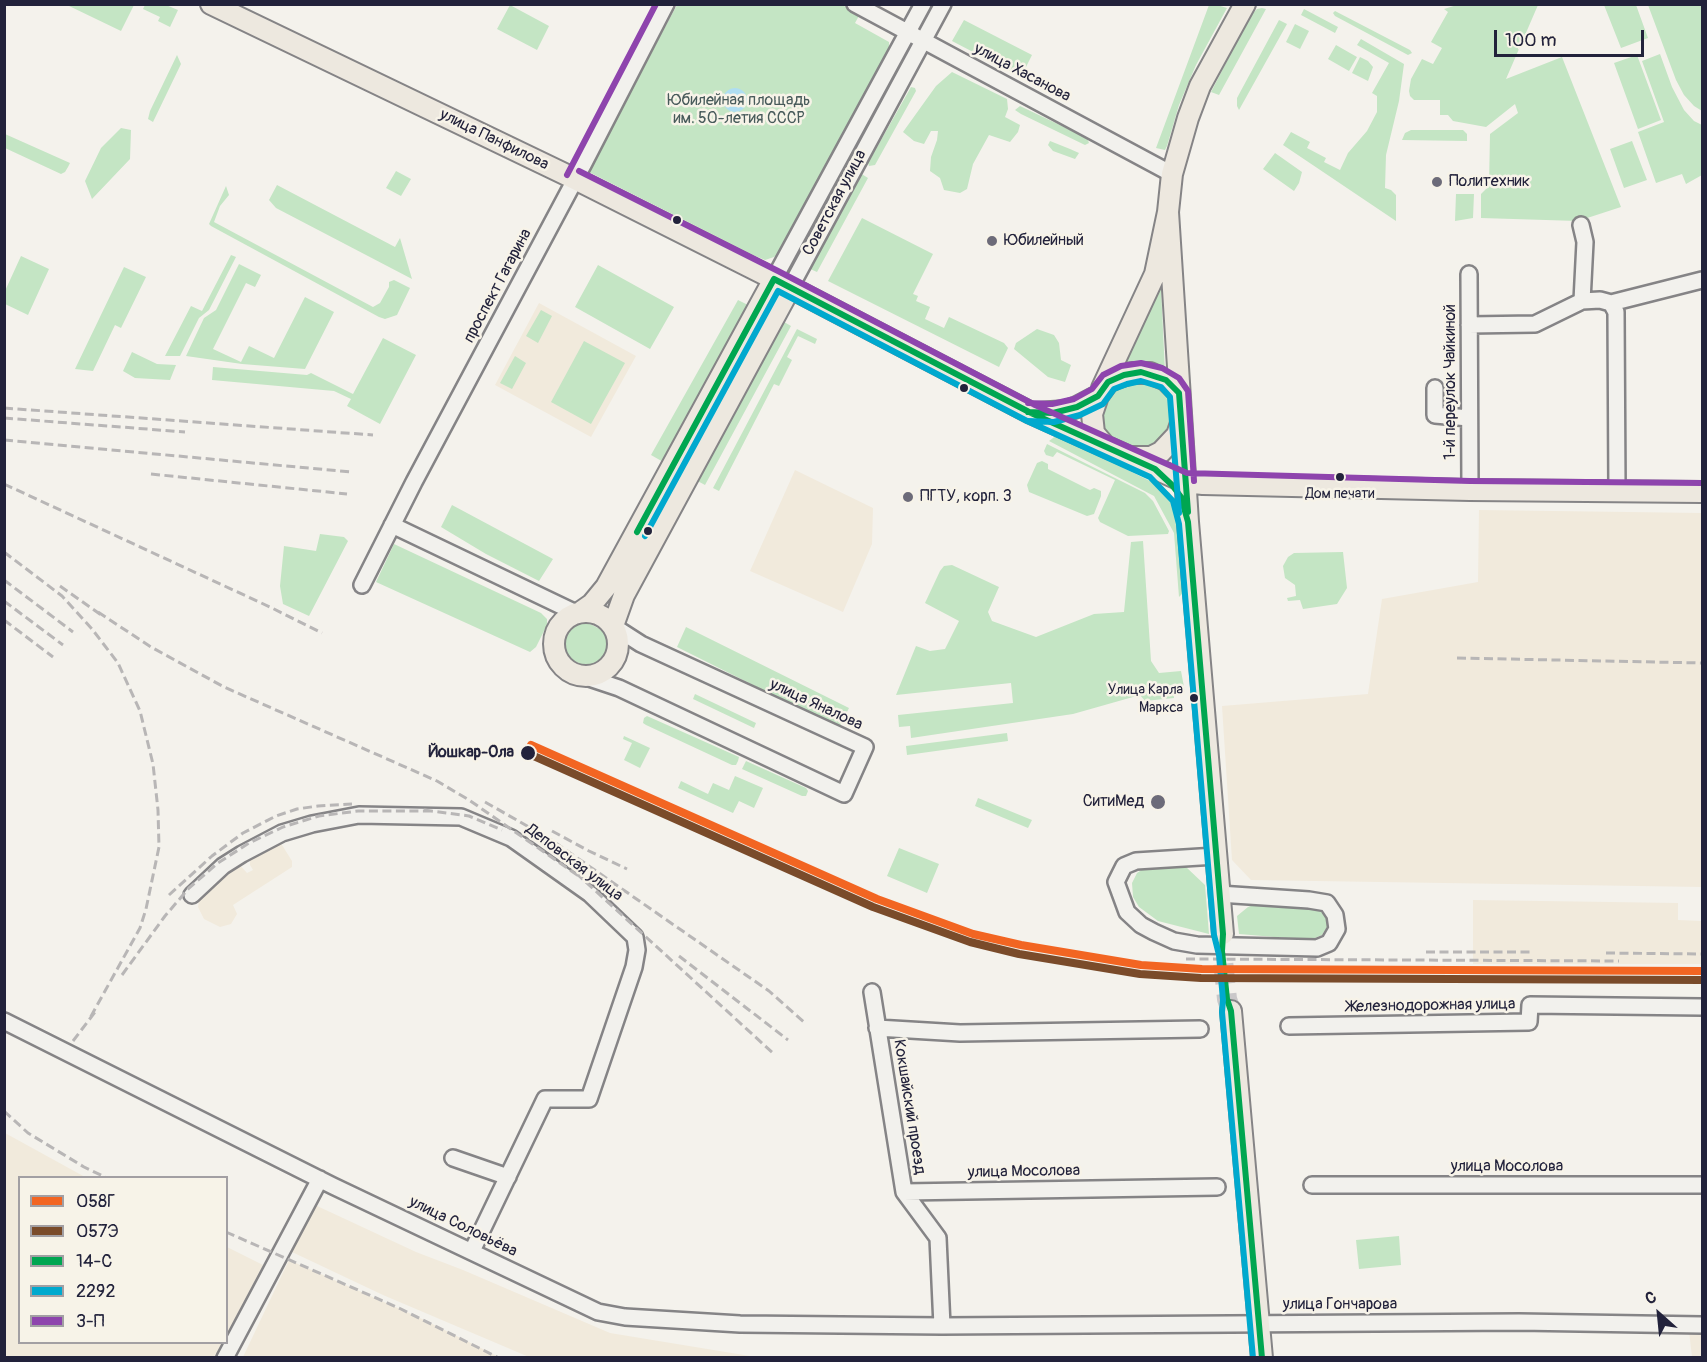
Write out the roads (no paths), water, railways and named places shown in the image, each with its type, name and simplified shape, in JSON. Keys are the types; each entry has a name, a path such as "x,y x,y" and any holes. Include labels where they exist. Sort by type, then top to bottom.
{"main road":[{"name":"улица Панфилова","path":"211,4 575,179 1031,413 1106,447"},
{"path":"1245,4 1197,94 1188,118 1173,174 1168,212 1155,274 1094,404 1092,423 1098,439 1106,447 1185,482 1203,484 1702,492"},
{"path":"1168,212 1188,522 1223,934"},
{"name":"Советская улица","path":"579,612 592,604 606,587 782,284"},
{"name":"Советская улица","path":"613,627 624,595 782,284"},
{"path":"1100,392 1116,378 1141,372 1166,380 1179,393"},
{"name":"улица Панфилова","path":"1031,413 1053,414 1066,411 1077,407 1100,392"},
{"path":"1128,457 1141,458 1161,452 1177,435 1181,422"},
{"path":"1155,469 1172,485 1180,497 1188,522"},
{"path":"579,612 595,614 604,618 613,627 618,644 614,660 602,672 586,677 576,675 559,663 554,643 557,629 567,618 579,612"},
{"path":"1231,1011 1262,1358"}],"street":[{"name":"проспект Гагарина","path":"362,585 666,4"},
{"name":"улица Хасанова","path":"855,4 1173,174"},
{"name":"Советская улица","path":"782,284 923,4"},
{"name":"Советская улица","path":"782,284 943,4"},
{"path":"1581,225 1585,242 1582,301"},
{"name":"1-й переулок Чайкиной","path":"1468,274 1470,490"},
{"path":"1469,325 1534,324 1582,301 1600,300 1611,303 1702,280"},
{"path":"1611,303 1617,312 1617,491"},
{"path":"1435,388 1435,414 1469,418"},
{"path":"392,525 579,612"},
{"name":"улица Яналова","path":"586,677 620,688 844,794 865,747 641,644 613,627"},
{"name":"Деповская улица","path":"192,895 223,866 282,833 312,824 359,815 461,817 511,838 590,894 635,937 638,950 634,967 590,1099 545,1099 508,1177"},
{"path":"1216,856 1136,861 1124,866 1116,882 1127,912 1141,925 1154,932 1174,940 1197,945 1317,948 1329,943 1337,929 1335,915 1327,903 1220,894"},
{"name":"Кокшайский проезд","path":"872,992 904,1192 938,1238 942,1326"},
{"name":"Железнодорожная улица","path":"1289,1026 1529,1022 1530,1005 1702,1007"},
{"name":"улица Соловьёва","path":"4,1021 320,1179 598,1312 625,1317 740,1324 942,1326"},
{"path":"877,1028 960,1033 1200,1029"},
{"path":"453,1158 508,1177 472,1251"},
{"path":"225,1358 320,1179"},
{"name":"улица Мосолова","path":"1312,1185 1702,1185"},
{"name":"улица Мосолова","path":"904,1192 1217,1187"},
{"name":"улица Гончарова","path":"942,1326 1520,1322 1702,1325"}],"water":[{"path":"735,88 740,89 746,95 746,105 740,111 735,112 730,111 724,105 723,100 724,95 730,89"}],"tunnel":[{"path":"1223,934 1222,951 1227,999 1231,1011"}],"railway":[{"path":"4,408 373,435"},
{"path":"4,418 185,432"},
{"path":"4,440 351,472"},
{"path":"151,474 347,494"},
{"path":"4,484 322,633"},
{"path":"4,552 62,596 92,629 118,663 140,711 153,764 159,847 146,909 140,928 90,1018"},
{"path":"4,580 73,632"},
{"path":"60,586 104,617"},
{"path":"4,601 63,645"},
{"path":"98,612 151,647 224,687 437,781 469,800 583,879"},
{"path":"4,620 53,657"},
{"path":"1457,658 1702,663"},
{"path":"485,802 550,839 769,991 804,1022"},
{"path":"169,895 212,856 243,833 276,816 297,809 352,804"},
{"path":"424,810 469,816 502,830"},
{"path":"122,975 165,916 189,888 218,863 249,843 283,827 319,816 358,811 433,811"},
{"path":"552,831 627,869"},
{"path":"576,873 774,1054"},
{"path":"1426,952 1531,952"},
{"path":"1606,953 1702,954"},
{"path":"679,956 788,1040"},
{"path":"1186,959 1619,961"},
{"path":"1341,979 1702,979"},
{"path":"73,1041 95,1012"},
{"path":"4,1111 28,1133 103,1176"},
{"path":"228,1233 401,1309 499,1358"}],"place":[{"name":"Политехник","path":"1437,182"},
{"name":"Юбилейный","path":"992,241"},
{"name":"Дом печати","path":"1340,477"},
{"name":"ПГТУ, корп. 3","path":"908,497"},
{"name":"Улица Карла Маркса","path":"1194,698"},
{"name":"Йошкар-Ола","path":"528,753"},
{"name":"СитиМед","path":"1158,802"}],"park label":[{"name":"Юбилейная площадь им. 50-летия СССР","path":"739,110"}]}
